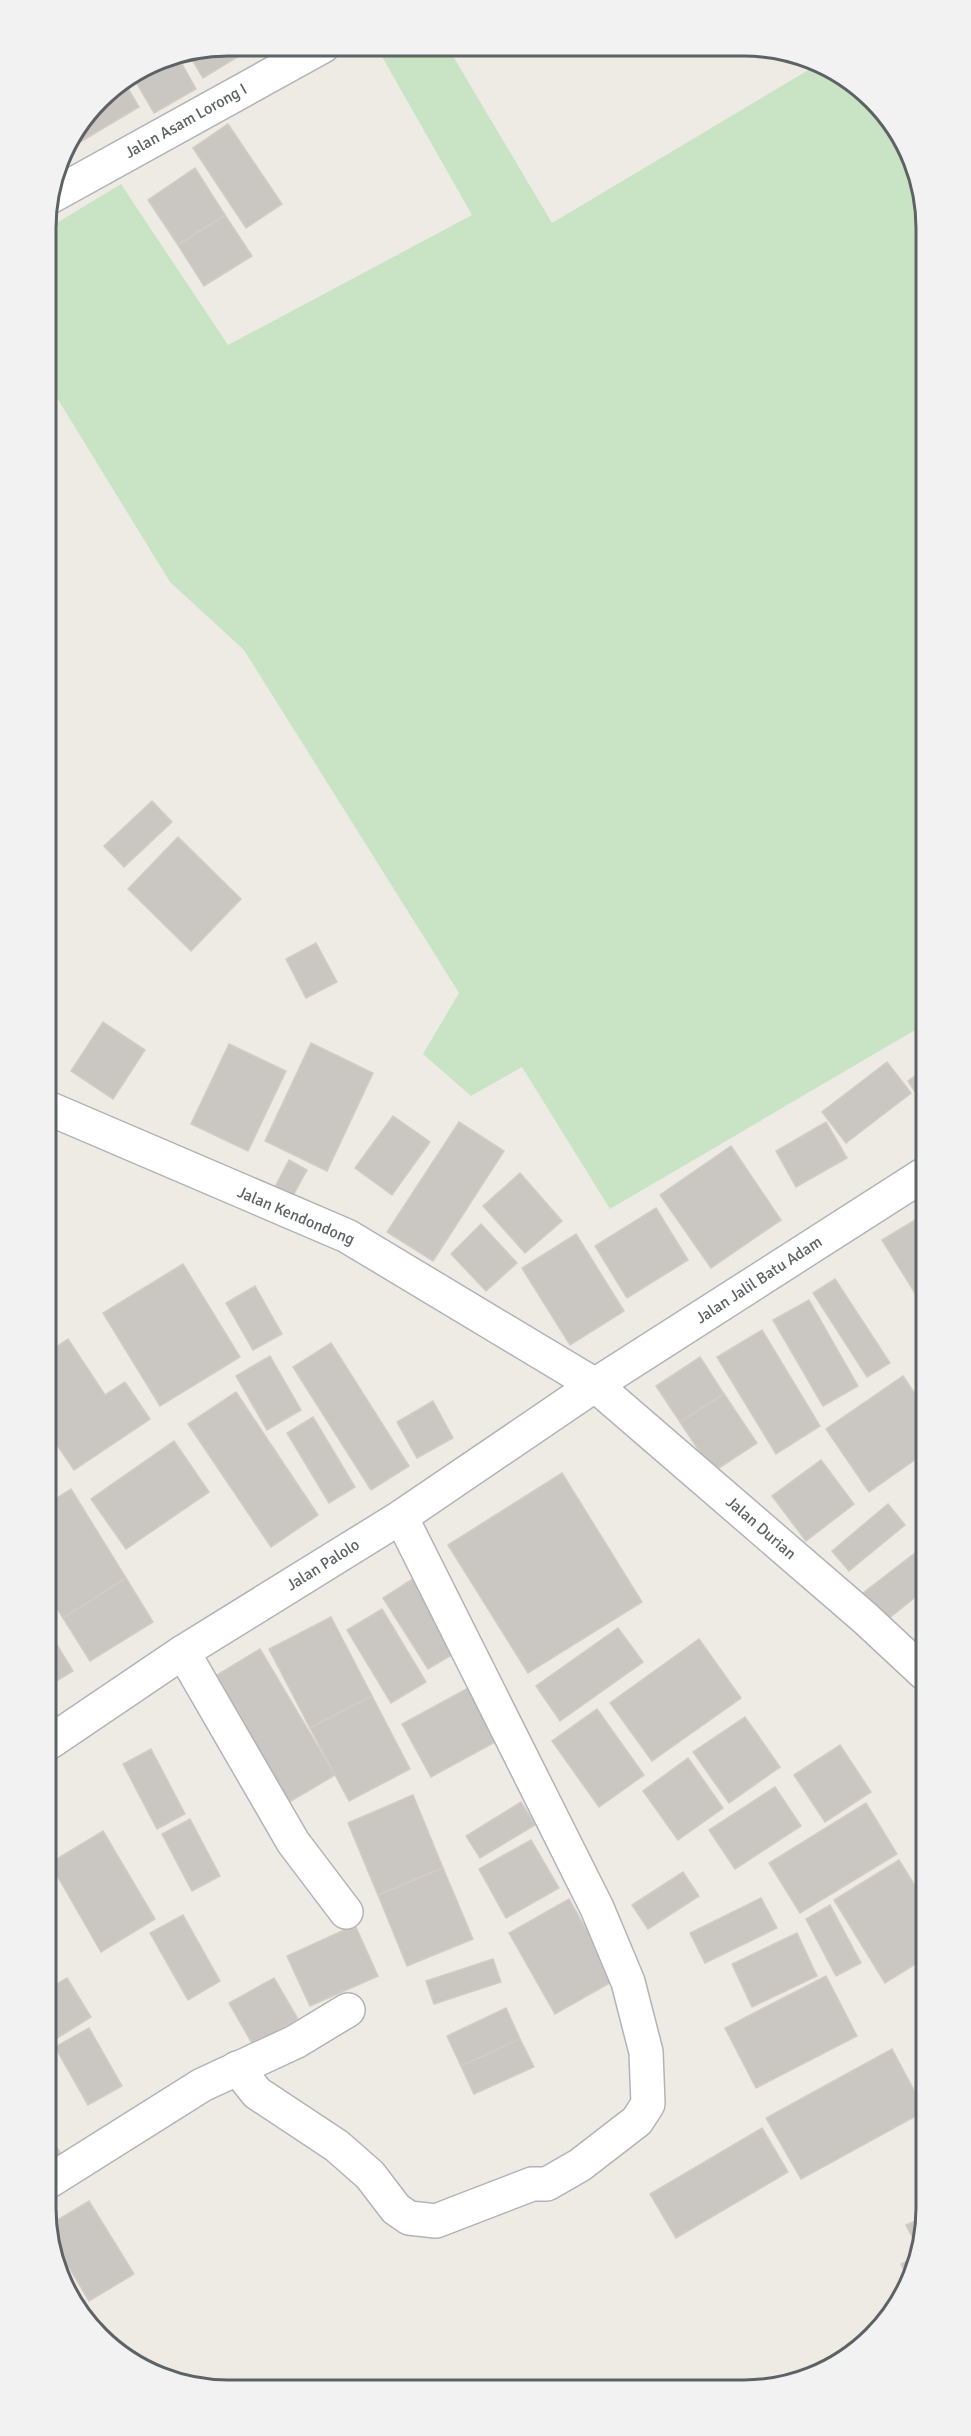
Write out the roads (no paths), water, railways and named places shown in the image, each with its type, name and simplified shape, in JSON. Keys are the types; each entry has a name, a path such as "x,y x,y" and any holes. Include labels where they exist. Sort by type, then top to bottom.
{"street":[{"name":"Jalan Asam Lorong I","path":"61,183 306,55"},
{"name":"Jalan Kendondong","path":"56,1111 347,1236 595,1385"},
{"name":"Jalan Jalil Batu Adam","path":"595,1385 916,1180"},
{"name":"Jalan Palolo","path":"56,1738 183,1652 401,1517 595,1385"},
{"name":"Jalan Durian","path":"595,1385 865,1618 915,1665"},
{"path":"237,2068 256,2093 337,2146 370,2175 396,2209 409,2218 422,2221 436,2221 532,2184 547,2184 580,2165 637,2121 648,2104 646,2052 628,1982 620,1961 597,1908 401,1517"},
{"path":"183,1652 292,1842 346,1912"},
{"path":"56,2177 202,2085 295,2042 348,2010"}]}
